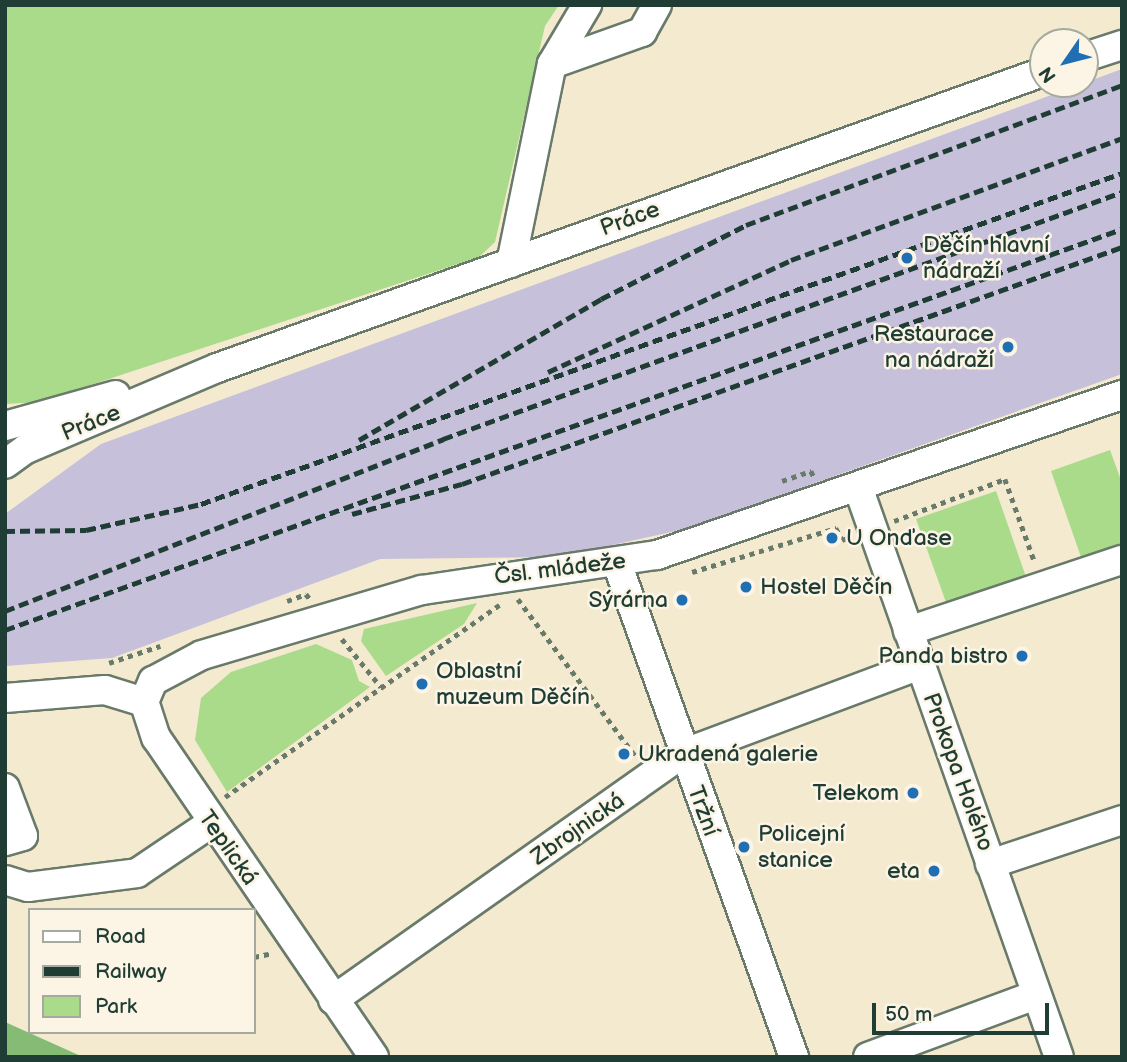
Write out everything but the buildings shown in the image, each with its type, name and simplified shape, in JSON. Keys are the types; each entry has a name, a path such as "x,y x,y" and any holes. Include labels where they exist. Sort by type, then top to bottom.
{"street":[{"path":"511,262 552,64 587,5"},
{"path":"552,64 642,32 657,5"},
{"path":"1099,52 1122,45"},
{"name":"Práce","path":"5,464 26,449 217,368 1029,77"},
{"name":"Práce","path":"5,426 217,368"},
{"name":"Čsl. mládeže","path":"144,702 153,681 169,668 324,617 456,583 617,563 858,487 1122,396"},
{"name":"Prokopa Holého","path":"858,487 1059,1057"},
{"path":"908,631 1122,560"},
{"name":"Tržní","path":"617,563 682,754 794,1057"},
{"name":"Zbrojnická","path":"333,1000 682,754 920,665"},
{"path":"5,698 105,690 144,702"},
{"name":"Teplická","path":"144,702 146,721 211,823 374,1057"},
{"path":"5,788 23,836 5,841"},
{"path":"990,864 1122,820"},
{"path":"6,879 28,887 137,873 211,823"},
{"path":"868,1057 1036,995"}],"path":[{"path":"280,603 306,594 381,687"},
{"path":"215,788 222,799 514,594 630,744"},
{"path":"99,664 164,644"}],"shaded area":[{"path":"1122,69 1122,374 685,529 558,557 380,559 112,658 5,666 5,514 101,444 1043,98 1099,98 1099,77"}],"green space":[{"path":"5,5 559,5 545,26 495,242 479,257 39,402 5,404"},
{"path":"1110,450 1122,483 1122,543 1081,557 1051,471"},
{"path":"996,491 1026,577 947,605 916,519"},
{"path":"477,603 464,624 386,676 361,641 364,629"},
{"path":"316,644 352,660 359,681 370,687 227,792 195,740 201,698 231,672"},
{"path":"5,1022 83,1057 5,1057"}],"railway":[{"path":"359,440 601,299 746,225 1122,85"},
{"path":"548,372 791,260 1122,138"},
{"path":"5,531 86,530 201,504 1122,173"},
{"path":"5,611 443,439 1122,192"},
{"path":"5,630 1122,229"},
{"path":"352,514 462,484 1122,247"}],"place":[{"name":"Děčín hlavní nádraží","path":"907,258"},
{"name":"Restaurace na nádraží","path":"1008,347"},
{"name":"U Onďase","path":"832,538"},
{"name":"Hostel Děčín","path":"746,587"},
{"name":"Sýrárna","path":"682,600"},
{"name":"Panda bistro","path":"1022,656"},
{"name":"Oblastní muzeum Děčín","path":"422,684"},
{"name":"Ukradená galerie","path":"624,754"},
{"name":"Telekom","path":"913,793"},
{"name":"Policejní stanice","path":"744,847"},
{"name":"eta","path":"934,871"}]}
